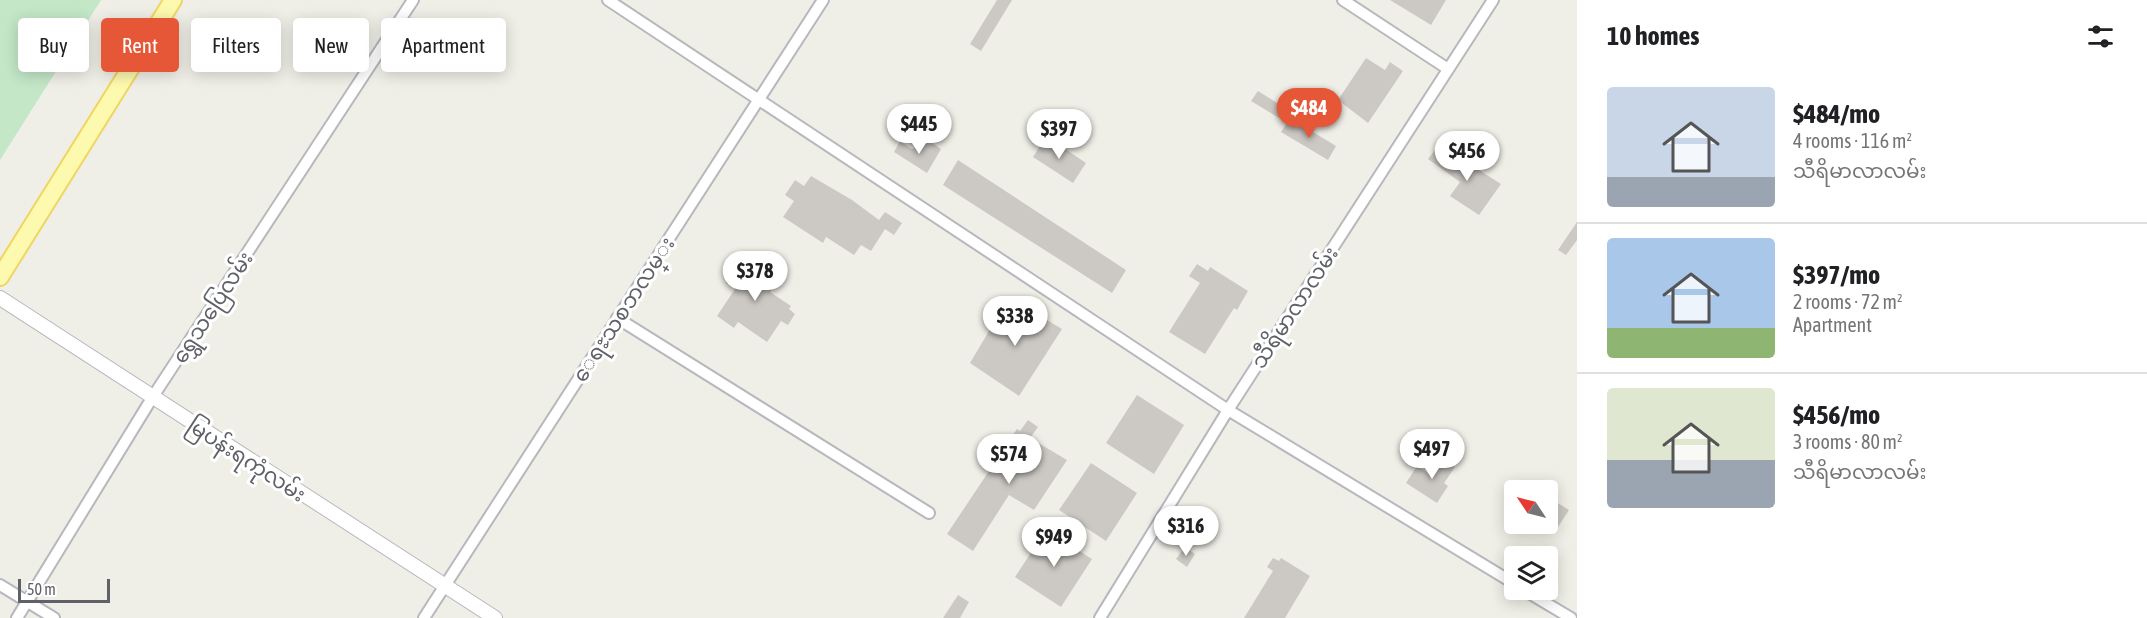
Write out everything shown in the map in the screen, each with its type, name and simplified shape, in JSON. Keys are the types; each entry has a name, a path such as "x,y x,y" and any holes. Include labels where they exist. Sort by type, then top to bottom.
{"main road":[{"path":"0,277 173,0"}],"street":[{"name":"ရွှေသပြေလမ်း","path":"17,618 152,398 413,0"},
{"path":"608,0 1228,410 1504,577"},
{"name":"ေရႊသစၥာလမ္း","path":"424,618 823,0"},
{"path":"1344,0 1448,69"},
{"name":"သီရိမာလာလမ်း","path":"1100,618 1228,410 1493,0"},
{"name":"မြပန်းရကုံလမ်း","path":"0,298 495,618"},
{"path":"617,318 930,513"},
{"path":"0,585 54,618"},
{"path":"1541,600 1571,618"}],"green space":[{"path":"0,0 101,0 89,19 18,18 18,72 56,72 0,160"}],"building":[{"path":"997,0 1012,0 981,51 970,44"},
{"path":"1390,0 1446,0 1431,25"},
{"path":"1366,58 1385,70 1390,62 1403,71 1368,123 1338,100"},
{"path":"1258,91 1285,108 1279,118 1251,101"},
{"path":"1290,118 1336,146 1328,160 1281,132"},
{"path":"1046,136 1086,163 1073,183 1033,157"},
{"path":"900,141 912,149 931,142 941,149 927,173 894,152"},
{"path":"1441,148 1469,168 1471,165 1501,184 1479,215 1450,196 1460,182 1428,159 1435,150 1438,152"},
{"path":"958,160 1126,270 1112,293 943,185"},
{"path":"811,176 852,200 879,220 885,212 902,223 894,235 885,229 871,251 861,245 854,255 826,237 823,243 783,217 794,201 785,195 795,180 804,186"},
{"path":"1577,222 1577,240 1566,255 1558,250"},
{"path":"757,256 775,268 766,282 774,287 770,292 791,306 789,309 795,314 788,325 781,321 767,342 738,322 734,328 717,316 735,289 726,283 734,270 744,276"},
{"path":"1197,264 1208,271 1210,267 1248,291 1237,310 1234,308 1205,354 1169,332 1200,283 1189,276"},
{"path":"1013,300 1062,329 1019,396 970,363 1002,309"},
{"path":"1137,395 1184,425 1154,474 1106,443"},
{"path":"1028,420 1038,427 1030,438 1067,460 1034,510 1009,495 973,551 947,534 1017,429 1020,431"},
{"path":"1442,458 1455,467 1444,483 1448,486 1437,503 1406,483 1417,466 1431,475"},
{"path":"1091,463 1137,493 1106,541 1059,510"},
{"path":"1558,503 1569,510 1558,527"},
{"path":"1046,530 1092,559 1061,607 1015,577"},
{"path":"1185,547 1195,554 1187,567 1176,559"},
{"path":"1273,558 1279,561 1281,558 1310,576 1285,618 1244,618 1273,571 1267,567"},
{"path":"958,595 969,602 960,618 943,618"}]}
